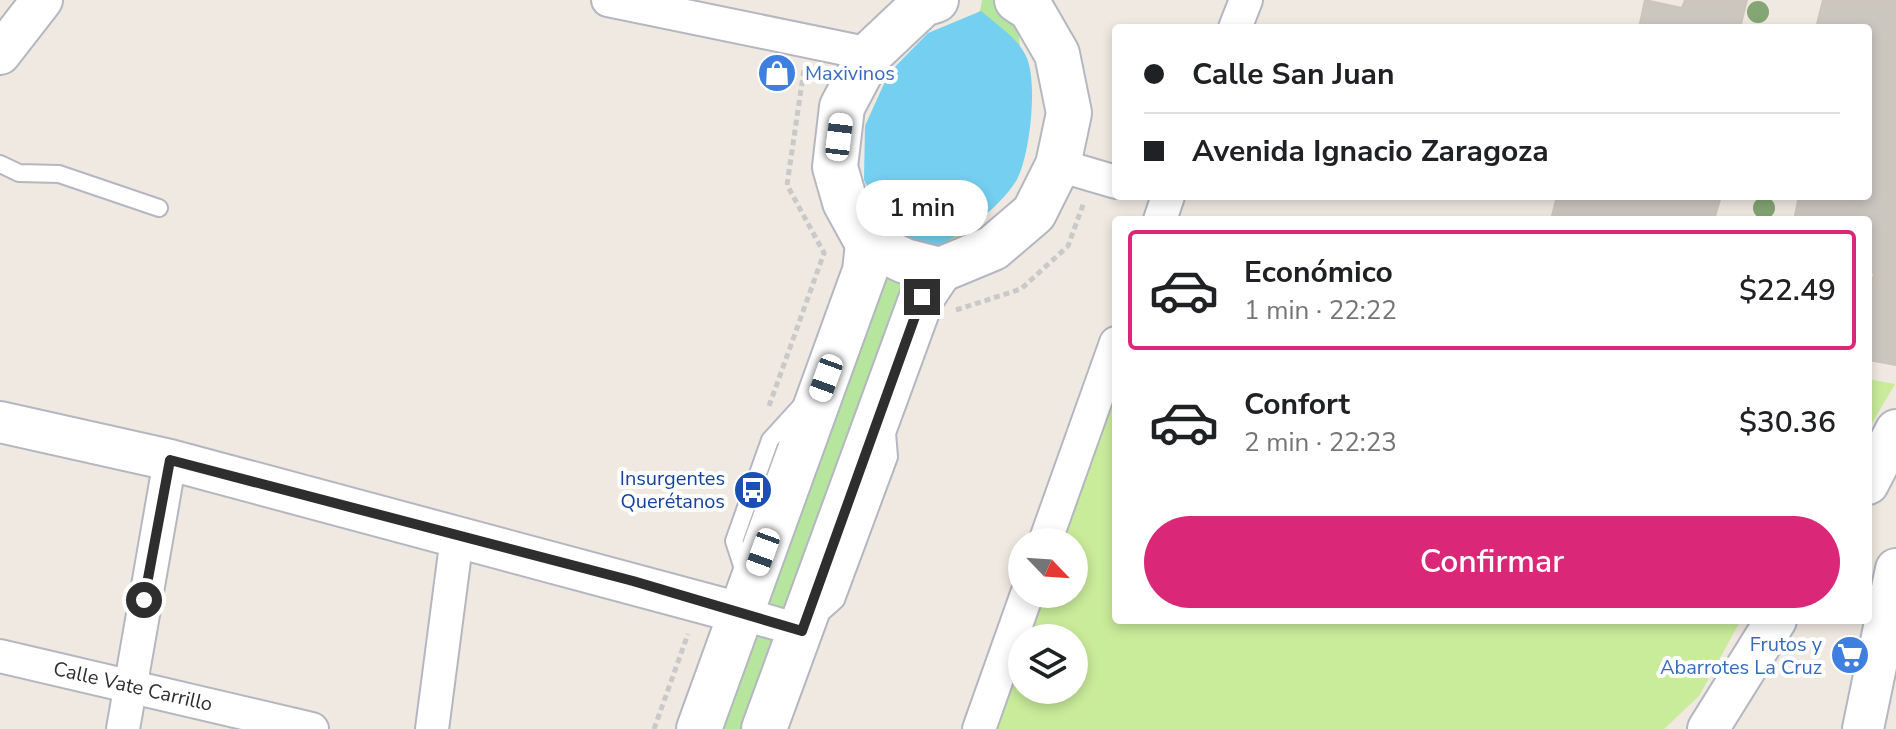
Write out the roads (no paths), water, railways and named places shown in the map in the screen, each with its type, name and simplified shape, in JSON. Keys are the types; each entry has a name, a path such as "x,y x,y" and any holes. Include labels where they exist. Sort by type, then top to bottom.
{"main road":[{"path":"699,729 865,271 868,244 845,202 835,167 842,107 870,54 923,4 936,0"},
{"path":"764,729 922,297 940,270 993,248 1034,213 1089,174 1069,113 1057,54 1027,3"},
{"path":"868,244 905,261 940,270"}],"street":[{"path":"0,54 42,0"},
{"path":"608,0 870,54"},
{"path":"1237,24 1246,0"},
{"path":"1050,528 1112,354"},
{"path":"0,422 170,460 457,537 745,600 802,631"},
{"path":"1872,476 1896,430"},
{"path":"123,729 170,460"},
{"path":"432,729 457,537"},
{"path":"1863,729 1896,569"},
{"path":"979,729 1022,608"},
{"path":"1708,729 1774,624"},
{"name":"Calle Vate Carrillo","path":"0,656 312,729"}],"lane":[{"path":"0,164 19,173 59,174 159,208"}],"water":[{"path":"981,11 1011,36 1025,54 1032,99 1029,137 1021,170 1000,202 936,248 891,232 864,180 865,126 889,73 928,33"}],"place":[{"name":"Maxivinos","path":"777,73"},
{"name":"Insurgentes Querétanos","path":"753,490"},
{"name":"Frutos y Abarrotes La Cruz","path":"1850,655"}]}
